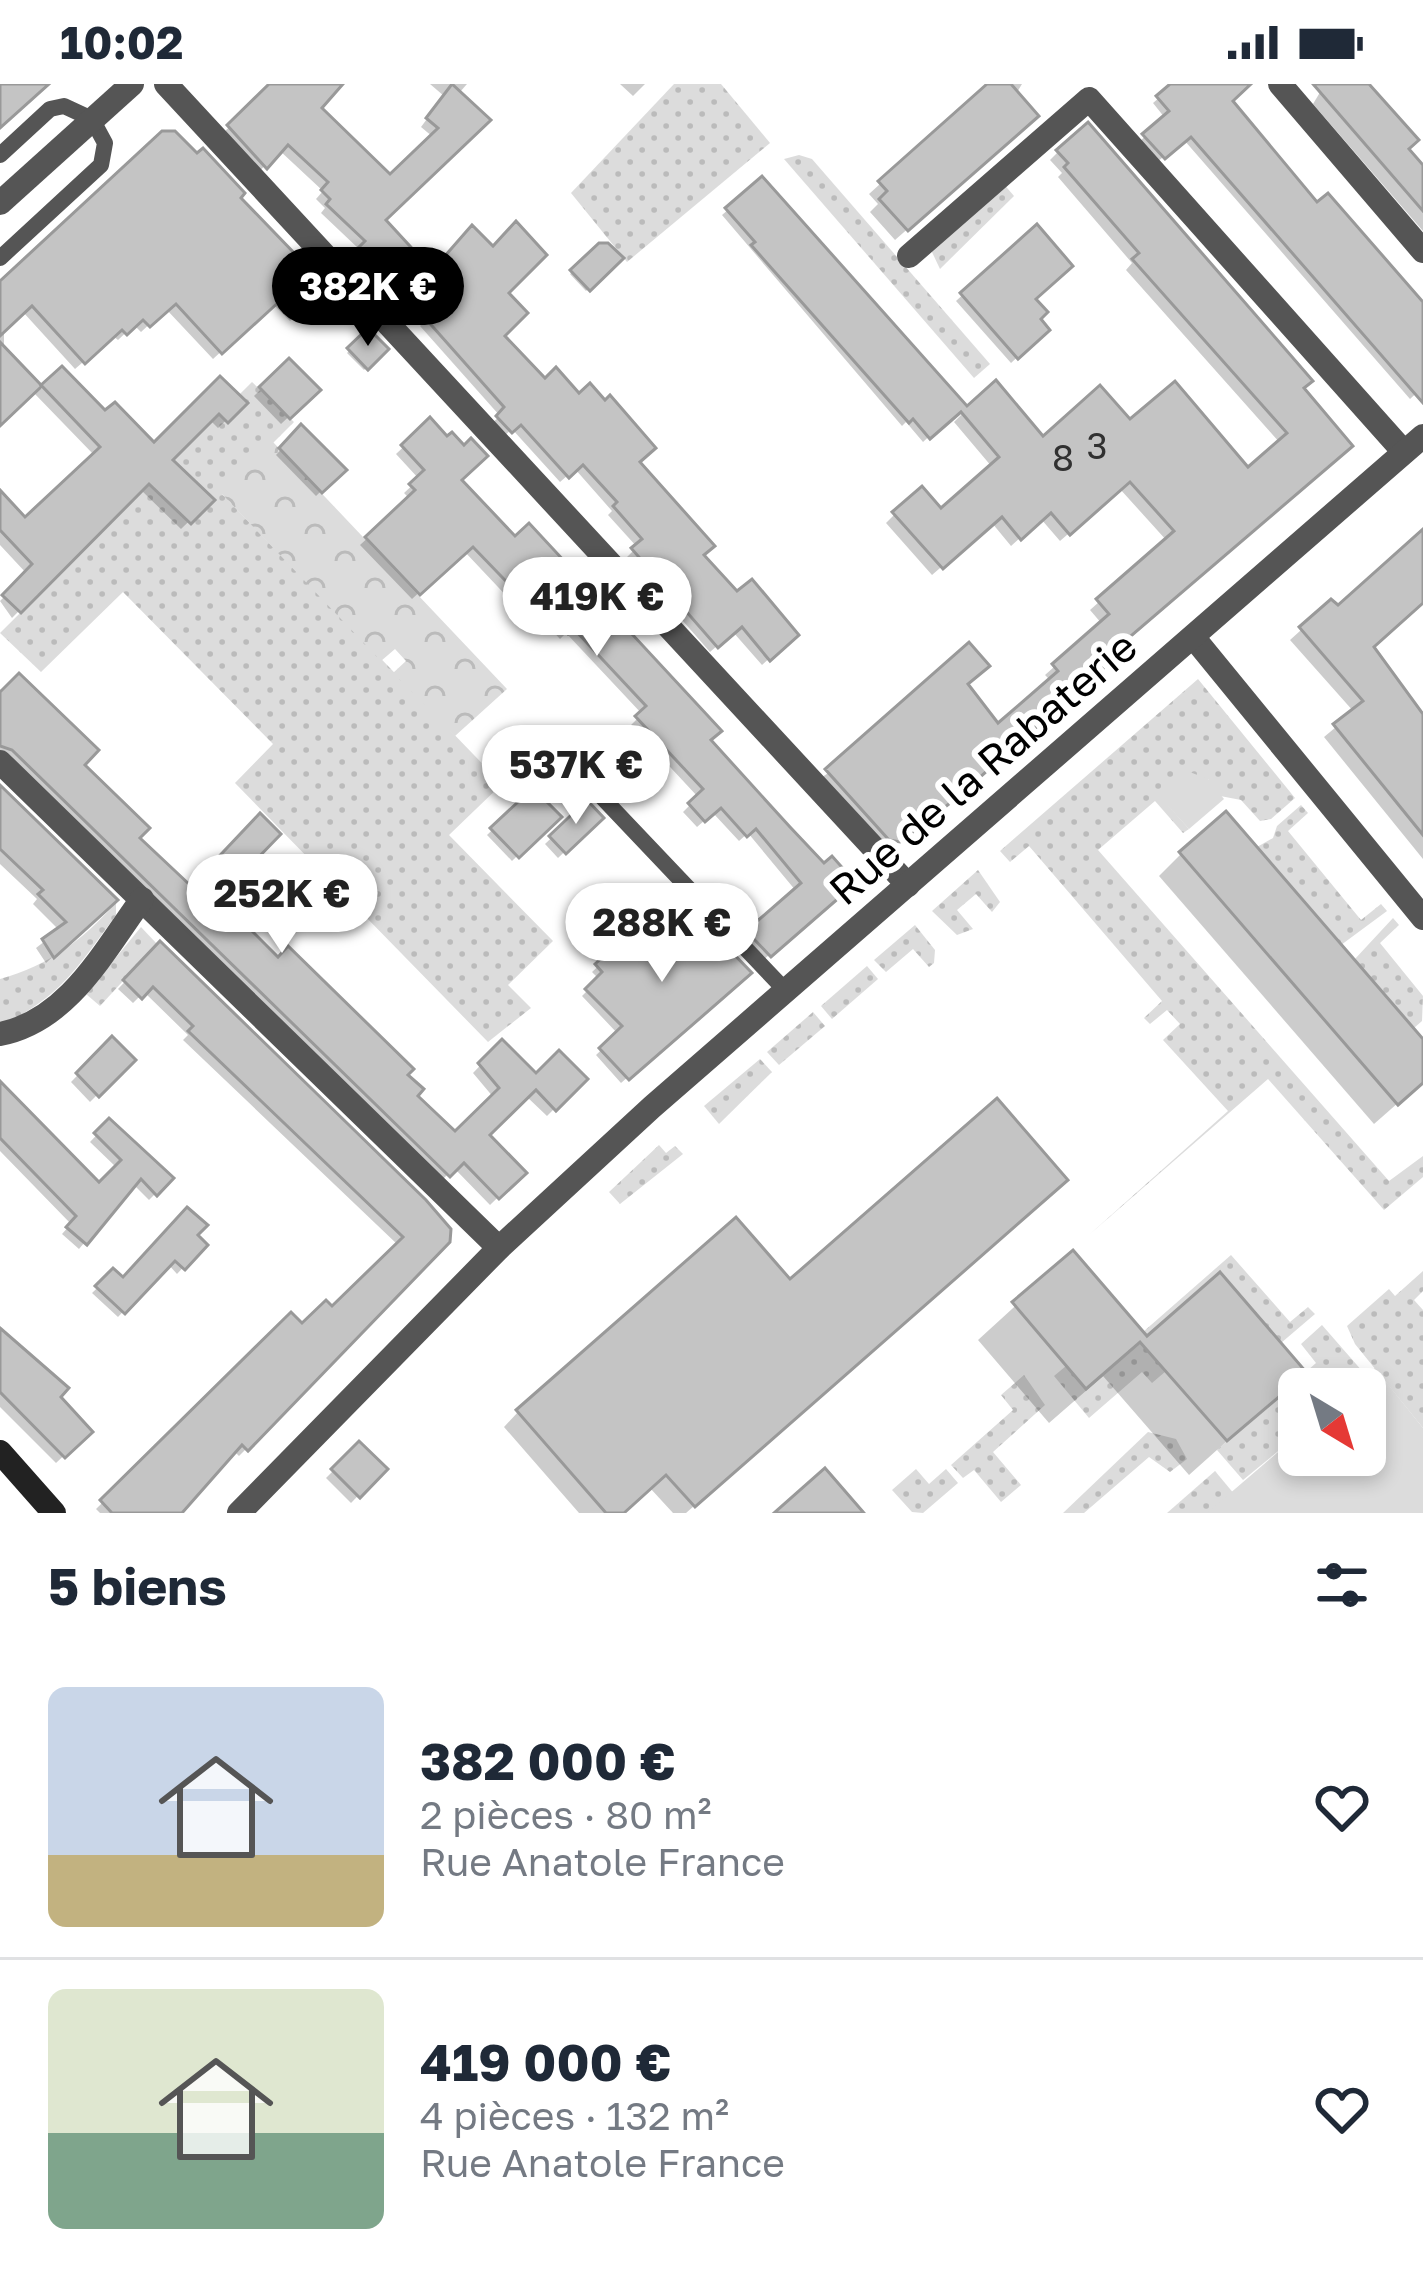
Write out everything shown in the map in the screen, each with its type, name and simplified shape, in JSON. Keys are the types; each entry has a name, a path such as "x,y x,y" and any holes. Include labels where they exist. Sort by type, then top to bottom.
{"main road":[{"path":"0,1452 54,1513"}],"street":[{"path":"0,203 132,84"},
{"path":"166,84 908,885"},
{"path":"1280,84 1423,251"},
{"path":"909,256 1083,92 1414,444"},
{"name":"Rue de la Rabaterie","path":"239,1513 499,1248 785,990 1414,444"},
{"path":"1195,638 1423,918"},
{"path":"0,762 499,1248"},
{"path":"0,1034 28,1027 61,1003 142,899"},
{"name":"Rue de la Rabaterie","path":"256,1513 285,1462"}],"lane":[{"path":"0,155 50,110 78,108 92,119 106,143 101,164 0,258"},
{"path":"578,772 785,990"}],"green space":[{"path":"674,84 721,84 770,143 627,262 571,193"},
{"path":"799,155 812,159 990,364 974,378 784,159"},
{"path":"1002,182 1014,196 940,269 931,250"},
{"path":"252,382 294,422 222,494 502,784 449,835 553,941 508,985 531,1008 488,1042 235,783 273,744 123,592 41,672 0,633"},
{"path":"273,442 507,689 455,736 393,673 406,661 395,649 381,661 221,493"},
{"path":"1198,679 1295,798 1271,819 1260,821 1241,800 1215,795 1208,779 1159,795 1189,829 1183,833 1155,801 1098,850 1389,1181 1423,1156 1423,1177 1384,1210 1268,1079 1090,1234 1228,1111 1163,1040 1180,1024 1167,1010 1150,1024 1144,1018 1162,1001 1029,846 1010,862 1000,851"},
{"path":"1187,771 1208,779 1224,799 1189,829 1158,795"},
{"path":"1301,805 1308,813 1288,831 1361,920 1381,904 1387,911 1341,945 1257,847 1273,838 1277,826"},
{"path":"978,870 1000,902 992,912 976,894 957,910 973,929 957,935 932,911"},
{"path":"116,903 116,915 67,979 38,1004 0,1025 0,979 64,950"},
{"path":"1393,918 1399,925 1380,943 1423,996 1422,1021 1414,1028 1354,960"},
{"path":"915,925 935,950 934,963 929,967 913,949 886,972 874,960"},
{"path":"141,927 157,944 100,1006 86,994"},
{"path":"867,966 878,979 832,1019 821,1006"},
{"path":"813,1012 825,1026 779,1065 767,1052"},
{"path":"760,1059 772,1072 719,1124 704,1106"},
{"path":"659,1145 666,1153 675,1146 683,1154 620,1204 609,1192"},
{"path":"1231,1255 1290,1322 1308,1307 1315,1314 1281,1343 1147,1337 1143,1332"},
{"path":"1423,1271 1423,1291 1414,1300 1423,1310 1423,1428 1386,1382 1386,1368 1374,1368 1347,1326 1389,1289 1395,1296"},
{"path":"1322,1325 1360,1368 1310,1368 1316,1363 1301,1344"},
{"path":"1140,1342 1166,1371 1152,1383 1142,1372 1089,1418 1054,1376 1066,1366 1087,1389"},
{"path":"1024,1375 1045,1405 993,1452 1021,1485 1001,1502 974,1470 963,1478 951,1465 1013,1410 1001,1395"},
{"path":"1386,1382 1423,1428 1423,1513 1207,1513 1278,1452 1278,1476 1386,1476"},
{"path":"1278,1396 1278,1451 1243,1480 1217,1450"},
{"path":"1148,1432 1176,1439 1187,1459 1170,1472 1149,1457 1084,1513 1063,1513"},
{"path":"916,1469 929,1484 946,1469 958,1483 923,1513 912,1512 892,1490"},
{"path":"1215,1471 1250,1513 1167,1513"}],"building":[{"path":"0,84 49,84 0,128"},
{"path":"269,84 343,84 322,108 390,174 438,128 426,118 452,84 491,120 386,220 420,257 390,285 355,251 365,241 326,204 330,199 321,190 328,182 288,145 267,169 227,125"},
{"path":"987,84 1011,84 1039,116 908,231 879,199 887,191 878,181"},
{"path":"1170,84 1251,84 1233,101 1317,202 1328,193 1423,302 1423,403 1191,137 1165,159 1142,134 1169,111 1156,96"},
{"path":"1313,84 1369,84 1419,140 1409,149 1423,165 1423,211"},
{"path":"1088,122 1313,381 1304,388 1353,446 1098,664 1103,669 954,800 900,842 889,840 825,769 969,642 990,666 968,684 998,723 1058,671 1052,664 1109,614 1096,599 1174,531 1130,482 1070,535 1051,513 1021,540 1002,517 943,569 892,512 922,486 941,508 999,457 961,412 930,439 913,419 909,423 751,245 755,242 725,208 762,176 967,406 996,380 1043,436 1100,385 1130,419 1175,381 1248,467 1287,433 1132,259 1139,253 1064,167 1068,163 1056,150"},
{"path":"162,131 175,131 197,153 203,148 245,193 241,198 328,288 299,316 282,299 222,354 176,304 150,327 143,320 127,335 122,330 85,364 32,306 0,336 0,281"},
{"path":"516,221 547,255 509,293 528,313 505,336 545,378 556,367 579,393 590,383 605,400 610,395 656,448 640,462 715,546 704,555 737,591 752,579 799,635 770,661 742,627 718,648 631,548 642,539 613,506 617,502 583,465 569,478 521,425 512,433 496,416 504,407 425,318 449,292 430,273 472,225 493,246"},
{"path":"1037,224 1073,266 1036,299 1048,312 1041,319 1050,330 1018,359 960,293"},
{"path":"599,243 608,243 624,258 590,291 570,270"},
{"path":"368,328 389,349 368,370 347,348"},
{"path":"0,342 42,386 0,426"},
{"path":"289,358 321,390 290,419 259,387"},
{"path":"62,366 105,410 115,402 154,442 220,376 248,403 228,423 219,414 173,460 215,500 191,524 149,484 21,613 2,595 32,564 0,530 0,490 25,517 100,447 41,385"},
{"path":"430,417 447,436 452,432 464,445 471,438 488,456 462,480 515,536 529,523 722,731 711,740 790,827 824,863 832,856 856,883 771,957 713,896 721,888 755,923 801,883 756,829 747,837 721,808 705,822 688,803 703,789 635,716 646,706 574,629 568,634 531,595 525,601 473,547 420,595 365,537 415,490 409,484 424,470 401,445"},
{"path":"301,424 347,470 322,493 279,448"},
{"path":"1423,529 1423,603 1374,647 1423,714 1423,835 1333,724 1363,701 1299,627 1331,599 1338,605"},
{"path":"19,673 99,750 85,765 150,828 140,838 191,886 260,813 281,834 219,898 278,957 288,946 414,1069 408,1075 424,1089 418,1096 455,1131 499,1088 478,1063 502,1039 536,1073 559,1050 588,1079 556,1111 536,1090 490,1135 527,1173 499,1199 464,1163 450,1177 12,750 0,746 0,692"},
{"path":"0,785 118,900 54,958 42,939 66,922 38,894 43,890 0,849"},
{"path":"533,788 562,817 519,858 490,828"},
{"path":"587,800 604,818 566,854 549,836"},
{"path":"1226,811 1423,1039 1423,1083 1398,1105 1179,852"},
{"path":"688,907 752,973 629,1080 599,1048 622,1026 585,989 602,972 595,964 653,911 668,917"},
{"path":"160,941 426,1200 451,1229 450,1242 248,1451 242,1445 182,1513 112,1513 100,1500 291,1312 302,1323 326,1300 332,1306 403,1237 188,1031 193,1026 153,987 142,999 123,980"},
{"path":"112,1036 136,1060 99,1097 76,1073"},
{"path":"0,1081 99,1182 121,1160 94,1133 109,1118 174,1178 157,1196 141,1179 87,1245 66,1227 76,1216 0,1138"},
{"path":"997,1098 1068,1180 695,1507 666,1475 624,1513 606,1513 516,1410 736,1217 790,1279"},
{"path":"187,1207 208,1225 198,1235 208,1245 185,1270 175,1261 125,1314 95,1286 113,1268 123,1277"},
{"path":"1073,1250 1147,1336 1220,1272 1303,1368 1278,1368 1278,1398 1227,1441 1140,1342 1086,1389 1012,1302"},
{"path":"0,1328 69,1388 61,1397 93,1432 65,1458 0,1392"},
{"path":"359,1441 388,1469 360,1498 331,1469"},
{"path":"825,1468 864,1513 774,1513"}]}
